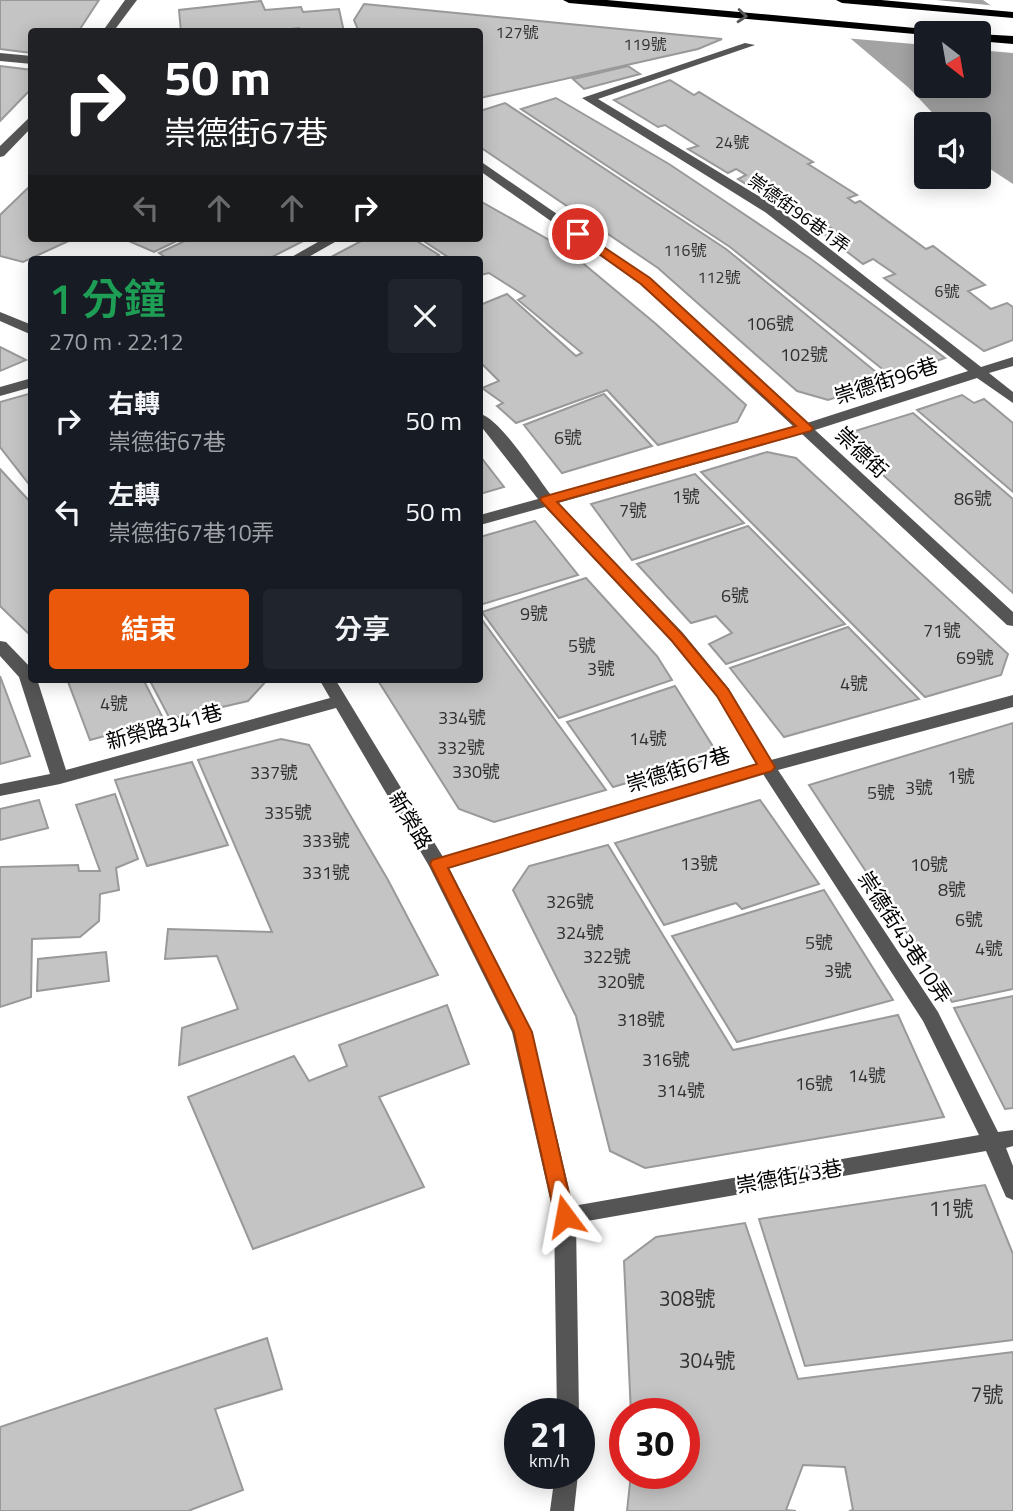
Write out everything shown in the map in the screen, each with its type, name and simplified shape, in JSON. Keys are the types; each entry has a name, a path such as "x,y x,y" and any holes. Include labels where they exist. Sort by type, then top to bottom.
{"main road":[{"path":"569,0 914,31"},
{"path":"842,0 1013,15"},
{"path":"991,38 1013,40"}],"street":[{"path":"110,28 131,0"},
{"name":"崇德街96巷1弄","path":"749,46 588,98 770,209 1013,399"},
{"path":"0,57 28,60"},
{"path":"2,150 28,123"},
{"name":"崇德街","path":"483,171 645,281 1013,621"},
{"path":"305,256 328,242"},
{"path":"0,316 28,329"},
{"name":"崇德街96巷","path":"483,519 806,428 1013,361"},
{"path":"0,392 28,383"},
{"name":"崇德街43巷10弄","path":"483,421 547,500 677,637 723,693 767,767 931,1017 992,1140 1013,1191"},
{"path":"0,646 28,678"},
{"path":"30,683 61,778"},
{"name":"新榮路","path":"329,683 438,864 523,1032 565,1216 568,1398"},
{"name":"新榮路341巷","path":"0,790 61,778 340,701"},
{"name":"崇德街67巷","path":"438,864 767,767 1013,701"},
{"name":"崇德街43巷","path":"565,1216 1013,1138"},
{"path":"562,1511 565,1489"}],"shaded area":[{"path":"805,0 983,0 1013,21 1013,184 991,170 991,112 932,112 918,98 991,98 991,21 914,21 914,93"}],"pier":[{"path":"801,0 936,0 998,6 1013,17 1013,53 991,51 991,21 914,21 914,44 844,38"}],"building":[{"path":"0,0 99,0 81,28 28,28 28,52 0,49"},
{"path":"261,1 265,10 301,7 303,12 339,9 343,28 181,28 179,10"},
{"path":"364,4 722,39 698,49 483,97 483,28 357,28 354,20"},
{"path":"0,66 28,70 28,92 0,121"},
{"path":"628,66 640,74 584,89 573,79"},
{"path":"670,80 694,95 699,92 813,162 808,164 857,195 848,198 855,203 860,201 926,249 933,246 985,285 968,291 991,309 1007,303 1013,307 1013,340 984,351 884,278 895,274 873,259 863,264 825,235 836,231 825,224 813,228 790,210 797,207 788,200 778,204 738,179 746,175 736,169 728,173 688,149 698,146 665,125 658,127 614,100"},
{"path":"556,98 669,164 729,204 811,259 945,358 909,371 913,375 896,380 730,247 521,109"},
{"path":"505,103 726,249 887,381 828,400 797,391 658,268 483,149 483,110"},
{"path":"28,188 28,242 66,242 36,256 28,256 28,260 23,262 0,256 0,215"},
{"path":"483,203 567,250 656,324 746,405 737,422 658,445 607,390 516,423 497,406 503,403 483,389 499,381 483,365 483,304 507,294 576,356 582,353 518,300 525,296 489,273 483,274 483,256 446,256 425,242 483,242"},
{"path":"131,242 175,242 154,252"},
{"path":"182,242 301,242 274,256 164,256 159,253"},
{"path":"359,242 418,242 439,255 437,256 333,256"},
{"path":"0,347 26,360 0,371"},
{"path":"28,394 28,483 0,447 0,402"},
{"path":"604,394 652,446 562,473 524,425"},
{"path":"962,395 974,403 984,399 1013,423 1013,492 917,410"},
{"path":"913,413 1013,499 1013,593 851,446 855,431"},
{"path":"767,452 796,458 1008,654 1001,675 925,697 701,472"},
{"path":"483,460 504,487 483,493"},
{"path":"0,469 28,500 28,633 0,606"},
{"path":"695,474 744,523 632,560 591,504"},
{"path":"535,521 578,575 483,604 483,536"},
{"path":"748,526 845,624 726,664 709,644 732,633 716,616 691,623 637,564"},
{"path":"586,578 657,656 672,680 559,718 483,612"},
{"path":"483,621 606,790 494,822 459,809 380,683 483,683"},
{"path":"848,627 919,699 784,737 730,668"},
{"path":"0,676 30,756 0,764"},
{"path":"69,683 145,683 164,720 90,740"},
{"path":"151,683 264,683 248,701 170,719"},
{"path":"675,686 719,756 613,787 567,722"},
{"path":"1013,723 1013,989 952,1002 809,785"},
{"path":"281,739 309,745 388,880 438,975 179,1065 182,1028 238,1009 217,956 165,959 168,929 272,932 198,760"},
{"path":"192,762 228,845 147,866 115,780"},
{"path":"115,794 138,859 116,868 119,890 100,894 99,921 80,937 32,939 31,997 0,1007 0,867 78,865 79,871 100,871 76,805"},
{"path":"39,800 48,828 0,840 0,809"},
{"path":"760,800 819,884 742,909 736,903 664,925 615,843"},
{"path":"608,845 733,1050 898,1015 944,1117 645,1168 610,1151 576,1016 513,890 529,866"},
{"path":"824,890 893,1000 737,1042 672,936"},
{"path":"106,952 109,981 37,991 38,959"},
{"path":"1013,996 1013,1108 1005,1109 954,1008"},
{"path":"447,1005 469,1064 379,1097 424,1187 253,1249 188,1097 294,1056 309,1081 347,1066 339,1045"},
{"path":"985,1185 1013,1254 1013,1340 805,1366 759,1219"},
{"path":"745,1223 798,1379 1013,1352 1013,1511 849,1511 853,1510 845,1467 803,1465 786,1510 796,1511 627,1511 629,1489 700,1489 700,1398 630,1398 624,1261 656,1237"},
{"path":"267,1338 282,1389 215,1409 243,1490 188,1511 0,1511 0,1427"}],"route":[{"path":"565,1216 523,1032 438,864 767,767 723,693 677,637 547,500 806,428 645,281 578,234"}]}
